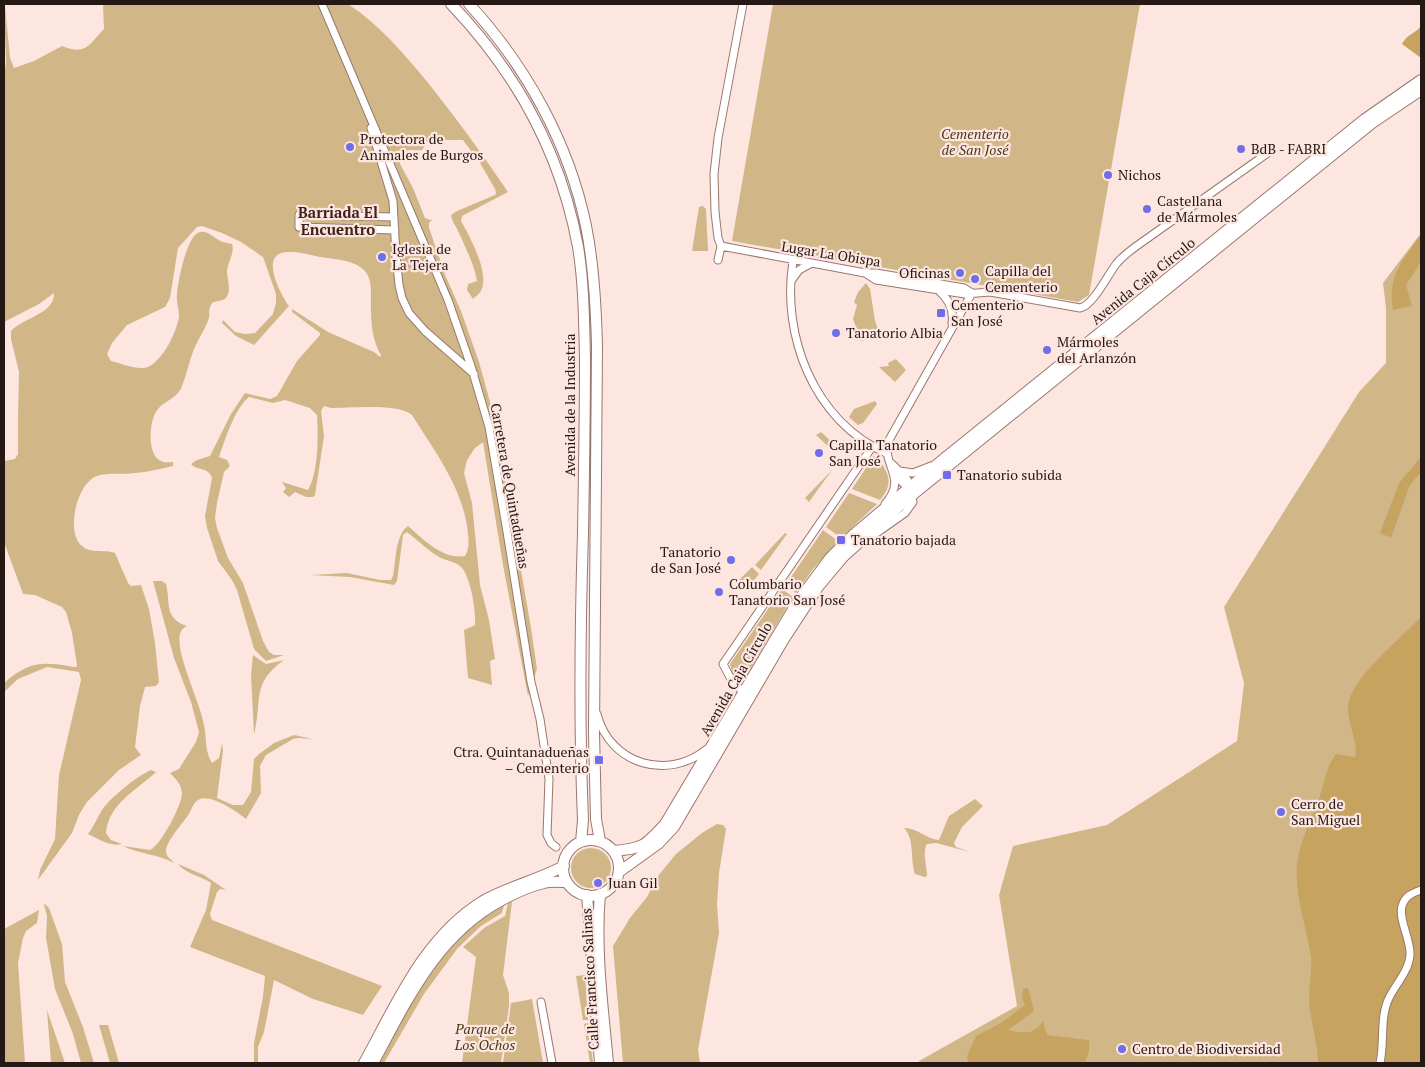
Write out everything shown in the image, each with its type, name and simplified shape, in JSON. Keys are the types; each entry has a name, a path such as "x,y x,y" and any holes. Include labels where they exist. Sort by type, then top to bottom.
{"main road":[{"name":"Avenida de la Industria","path":"451,4 503,66 537,124 551,154 567,203 579,256 584,308 585,390 581,594 583,820 581,842"},
{"name":"Avenida de la Industria","path":"469,4 509,52 537,96 569,168 586,227 595,293 597,346 593,647 596,819 600,841"},
{"name":"Avenida Caja Círculo","path":"613,850 636,848 644,845 668,820 806,589 830,558 864,525 914,491 941,461 1365,119 1421,80"},
{"name":"Avenida Caja Círculo","path":"619,872 648,852 665,838 674,827 796,619 842,557 914,491 1298,182 1382,116 1421,90"},
{"path":"587,840 600,841 613,850 619,864 619,872 610,888 600,894 587,895 576,890 567,882 564,866 569,852 581,842 587,840"},
{"path":"364,1063 419,965 450,927 477,906 502,891 564,866"},
{"path":"373,1063 427,968 459,930 481,913 509,896 546,882 567,882"},
{"name":"Calle Francisco Salinas","path":"600,894 598,914 608,1063"},
{"name":"Calle Francisco Salinas","path":"587,895 600,1063"}],"street":[{"name":"Carretera de Quintadueñas","path":"322,4 372,118 451,310 483,405 492,446 531,682 540,719 550,790 547,835 556,848"},
{"path":"718,260 721,246 718,238 715,212 714,174 718,138 743,4"},
{"path":"372,118 375,143 393,201 399,285 402,298 409,313 437,343 474,374"},
{"name":"Lugar La Obispa","path":"721,246 810,264 964,288 972,293 990,292 1080,308 1089,304 1119,261 1138,244 1272,150"},
{"path":"394,217 299,215 299,227 395,230"},
{"path":"793,261 790,281 790,302 794,332 809,374 829,409 872,447 886,453"},
{"path":"790,281 799,270 810,264"},
{"path":"865,273 876,280 965,294 972,293"},
{"path":"937,290 946,298 951,308 951,329"},
{"path":"914,491 904,484 889,462 886,447 972,293"},
{"path":"744,693 732,681 723,664 872,447"},
{"path":"898,473 915,472 941,461"},
{"path":"864,525 888,501 898,473"},
{"name":"Avenida de la Industria","path":"593,647 598,717 603,732 620,752 638,762 668,765 696,757 714,744"},
{"path":"1380,1063 1384,1016 1390,996 1405,970 1410,954 1401,910 1406,898 1421,890"},
{"path":"541,1002 552,1063"}],"green space":[{"path":"4,4 10,58 14,68 34,61 62,46 77,50 87,47 104,29 103,4 348,4 371,21 401,51 429,84 470,137 508,192 462,216 461,221 478,255 483,275 481,291 473,299 467,290 468,284 477,281 476,275 451,215 495,195 495,189 480,163 463,140 429,140 422,150 409,150 399,157 400,164 413,188 425,218 433,219 429,223 429,228 479,362 495,420 537,669 528,696 503,565 483,442 475,448 467,460 464,473 472,503 480,585 489,620 495,659 490,661 492,685 468,678 464,630 475,625 475,619 474,604 465,573 460,566 436,555 407,532 403,535 397,581 394,585 350,577 310,575 347,573 380,580 391,580 398,542 408,526 441,552 449,555 465,556 469,543 465,517 455,486 412,415 396,409 331,408 324,406 321,411 324,436 315,495 313,497 306,497 295,492 289,497 283,492 286,488 282,482 308,490 312,482 317,453 317,415 310,408 285,400 273,403 249,397 239,408 235,416 219,457 227,460 230,466 224,472 215,518 228,558 243,583 263,641 269,652 274,655 284,655 266,661 254,649 237,590 218,561 207,528 205,516 212,478 208,472 191,464 210,456 231,414 245,393 270,399 277,396 297,361 320,335 320,333 292,312 292,309 328,332 374,352 380,357 381,355 373,333 371,289 369,279 364,270 349,262 298,252 280,254 275,258 273,265 277,283 289,306 254,345 236,336 222,323 223,320 235,332 255,333 273,314 276,294 263,257 241,242 222,233 202,226 197,227 178,248 170,298 165,307 127,325 112,343 107,354 111,361 135,367 144,368 154,363 164,352 178,322 177,299 181,269 191,241 195,235 203,232 220,241 232,244 233,251 227,271 228,295 225,299 212,303 209,318 194,349 180,391 159,408 152,423 151,446 153,452 156,458 162,462 173,462 173,466 140,473 97,476 90,480 84,488 79,498 74,520 74,530 82,546 93,551 115,553 128,583 131,586 141,585 149,609 159,682 156,686 145,687 140,706 135,747 141,755 119,770 86,803 72,833 38,880 40,870 55,839 59,775 81,680 79,672 47,667 18,679 4,692 4,683 28,667 44,664 73,667 77,665 72,633 66,612 62,607 35,595 23,594 4,542 4,461 15,459 18,454 19,372 11,339 11,331 16,326 44,311 53,300 54,293 39,304 4,322 4,74 6,63"},
{"name":"Cementerio de San José","path":"773,4 1140,4 1089,295 1078,302 732,241"},
{"path":"703,206 706,209 708,251 692,251 699,207"},
{"path":"1421,233 1421,1063 919,1063 919,1061 1017,1006 999,895 1013,846 1107,825 1237,741 1244,683 1224,607 1359,392 1386,363 1386,308 1383,283"},
{"path":"866,283 870,289 875,321 880,334 861,341 853,319 857,305 854,302 858,292"},
{"path":"896,359 906,370 895,382 879,367 889,366 888,363"},
{"path":"875,401 877,404 863,423 858,425 849,417 854,409"},
{"path":"821,432 833,443 830,448 816,435"},
{"path":"874,456 877,456 887,473 889,483 885,494 880,500 852,489"},
{"path":"832,470 809,502 805,498"},
{"path":"849,493 877,504 841,538 826,527"},
{"path":"823,530 838,541 813,569 796,593 785,586"},
{"path":"785,533 787,534 761,570 755,565"},
{"path":"752,567 759,574 748,588 739,580"},
{"path":"153,581 162,581 166,584 171,614 179,623 187,626 182,629 179,643 202,716 209,758 212,763 219,758 222,743 223,751 217,798 233,805 243,805 251,792 254,759 259,754 274,743 294,735 313,739 293,739 266,755 260,766 261,793 246,819 217,801 205,798 198,800 167,846 166,854 174,863 123,846 150,850 160,841 179,806 182,793 179,784 170,773 179,769 196,742 199,732 191,702 174,658"},
{"path":"782,589 793,597 741,684 732,672 730,664"},
{"path":"253,655 266,664 284,660 273,669 262,685 254,734 251,675"},
{"path":"151,770 156,772 125,798 112,813 108,823 106,833 111,840 122,844 109,843 88,834 111,799"},
{"path":"975,799 983,806 962,827 954,843 956,847 970,852 936,843 927,844 925,855 927,876 915,874 910,838 904,828 909,828 939,840 949,816"},
{"path":"717,824 723,825 726,829 719,873 717,904 719,933 698,1050 700,1063 623,1063 613,946 630,918 647,897 658,876 676,854 702,833"},
{"path":"587,848 595,848 602,851 608,857 611,868 608,879 602,885 595,888 587,888 580,885 574,879 571,872 571,864 574,857 580,851"},
{"path":"178,864 204,875 226,890 220,889 217,892 210,914 212,920 382,986 363,1015 313,999 274,980 264,1032 258,1047 258,1063 254,1063 254,1043 265,976 190,947 206,910 211,883 185,870"},
{"path":"505,902 502,913 481,926 457,949 424,994 384,1063 378,1063 423,981 463,931"},
{"name":"Parque de Los Ochos","path":"512,902 503,975 509,993 509,1006 501,1063 462,1063 476,957 463,947 484,928 505,916 508,903"},
{"path":"45,904 49,908 62,944 65,982 83,1027 94,1063 81,1063 73,1034 55,989 46,938 47,916"},
{"path":"39,910 37,923 26,931 23,938 18,963 25,1063 4,1063 4,929"},
{"path":"585,975 588,1020 583,1020 576,976"},
{"path":"532,999 543,1063 503,1063 511,1003"},
{"path":"47,1010 65,1063 51,1062"},
{"path":"588,1023 593,1063 590,1063 584,1024"},
{"path":"99,1025 108,1025 119,1063 110,1063"}],"shaded area":[{"path":"1421,26 1421,58 1402,44 1406,38"},
{"path":"1421,235 1421,262 1406,285 1412,306 1393,310 1392,288 1394,278 1402,261"},
{"path":"1421,457 1421,472 1410,485 1391,538 1380,533 1399,483"},
{"path":"1421,617 1421,1063 1318,1063 1309,1000 1311,958 1297,888 1298,857 1333,758 1336,754 1355,757 1355,743 1348,715 1349,701 1353,691 1369,668"},
{"path":"1028,988 1034,1011 1008,1030 1031,1031 1043,1021 1047,1035 1089,1040 1089,1051 1085,1063 968,1063 967,1056 976,1036 1001,1023 1025,1005 1022,998 1023,989"}],"place":[{"name":"Protectora de Animales de Burgos","path":"350,147"},
{"name":"BdB - FABRI","path":"1241,149"},
{"name":"Nichos","path":"1108,175"},
{"name":"Castellana de Mármoles","path":"1147,209"},
{"name":"Iglesia de La Tejera","path":"382,257"},
{"name":"Oficinas","path":"960,273"},
{"name":"Capilla del Cementerio","path":"975,279"},
{"name":"Cementerio San José","path":"941,313"},
{"name":"Tanatorio Albia","path":"836,333"},
{"name":"Mármoles del Arlanzón","path":"1047,350"},
{"name":"Capilla Tanatorio San José","path":"819,453"},
{"name":"Tanatorio subida","path":"947,475"},
{"name":"Tanatorio bajada","path":"841,540"},
{"name":"Tanatorio de San José","path":"731,560"},
{"name":"Columbario Tanatorio San José","path":"719,592"},
{"name":"Ctra. Quintanadueñas – Cementerio","path":"599,760"},
{"name":"Cerro de San Miguel","path":"1281,812"},
{"name":"Juan Gil","path":"598,883"},
{"name":"Centro de Biodiversidad","path":"1122,1049"}],"district":[{"name":"Barriada El Encuentro","path":"338,222"}]}
